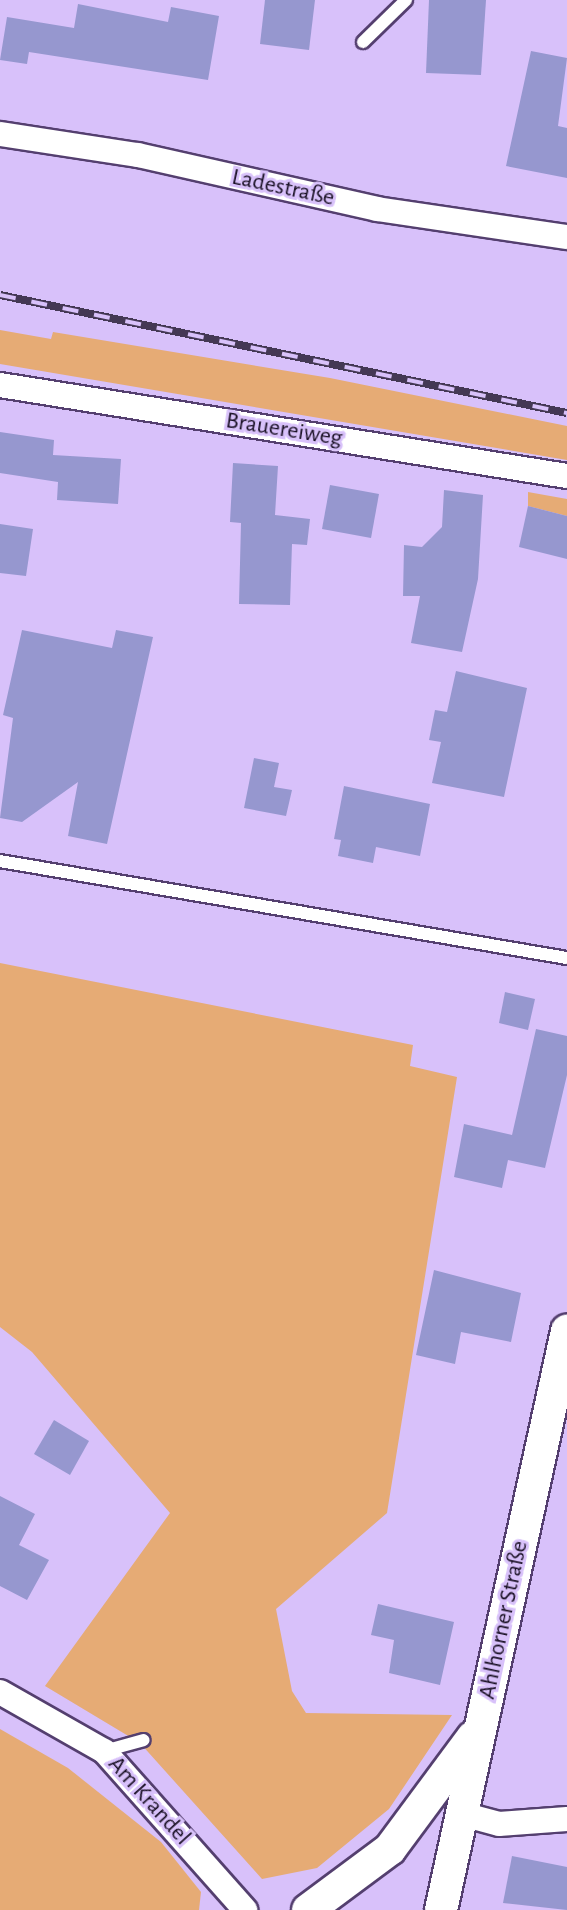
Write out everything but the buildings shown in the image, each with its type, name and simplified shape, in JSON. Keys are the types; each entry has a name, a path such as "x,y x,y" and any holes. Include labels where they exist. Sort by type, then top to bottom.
{"street":[{"name":"Ladestraße","path":"0,134 138,155 377,209 567,237"},
{"name":"Brauereiweg","path":"0,385 567,476"},
{"name":"Ahlhorner Straße","path":"441,1910 567,1331"},
{"name":"Am Krandel","path":"0,1692 104,1751 245,1910"},
{"path":"308,1910 390,1849 480,1728"},
{"path":"462,1814 499,1824 567,1819"}],"lane":[{"path":"363,42 406,0"},
{"path":"0,861 567,958"},
{"path":"104,1751 144,1740"}],"shaded area":[{"path":"0,330 51,339 53,332 330,378 567,426 567,460 0,364"},
{"path":"528,492 567,499 567,516 528,506"},
{"path":"0,963 413,1045 410,1066 457,1077 387,1513 276,1609 292,1691 306,1713 452,1715 389,1809 317,1868 262,1879 140,1743 45,1686 170,1513 32,1352 0,1327"},
{"path":"0,1729 68,1768 161,1842 201,1892 199,1910 0,1910"}],"railway":[{"path":"0,295 567,413"}]}
